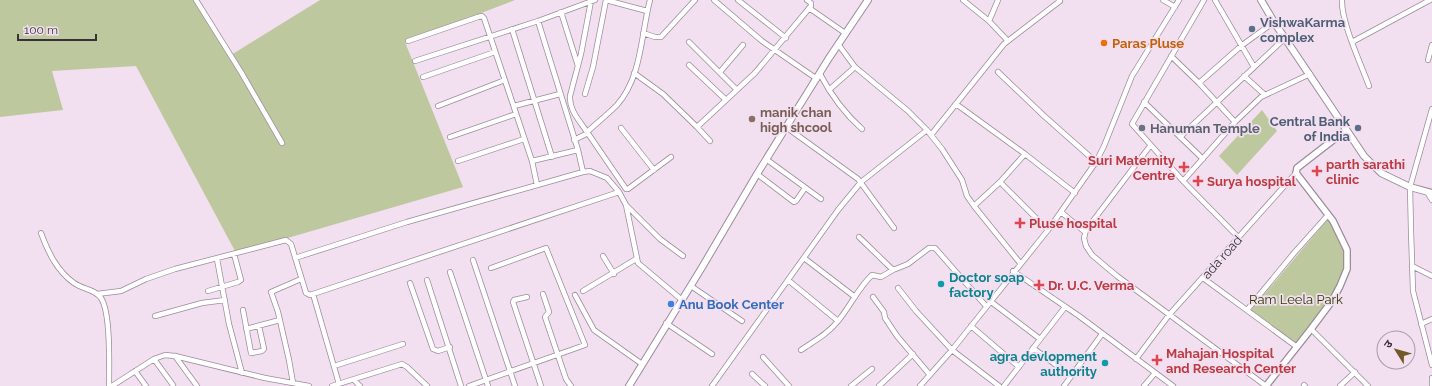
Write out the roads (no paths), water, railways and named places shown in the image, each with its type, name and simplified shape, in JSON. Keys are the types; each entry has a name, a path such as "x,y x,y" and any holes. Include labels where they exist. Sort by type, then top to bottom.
{"main road":[{"path":"629,386 666,323 682,300 730,221 766,159 845,33 868,0"},
{"path":"1261,0 1274,22 1364,156 1381,173 1410,187 1430,193"}],"street":[{"path":"196,0 241,72 282,144"},
{"path":"415,61 538,21 593,0"},
{"path":"593,0 570,96 570,102 575,114 624,188 628,189 672,156"},
{"path":"585,94 593,68 605,0 647,11"},
{"path":"574,140 587,132 617,104 628,87 634,73 650,0"},
{"path":"643,33 655,37 661,37 695,0"},
{"path":"714,0 774,51 818,76 844,111 862,129"},
{"path":"738,0 786,38"},
{"path":"697,126 755,73 786,38 809,8 811,4 808,0"},
{"path":"963,0 989,21 1005,38"},
{"path":"989,21 998,0"},
{"path":"931,135 1005,38 1048,12 1060,0"},
{"path":"1163,0 1174,7"},
{"path":"923,385 1013,271 1048,230 1096,162 1104,146 1123,95 1132,76 1179,0"},
{"path":"1204,0 1132,124 1150,146 1239,238"},
{"path":"1215,0 1254,67"},
{"path":"1342,0 1342,9 1352,42 1369,86"},
{"path":"1352,42 1430,0"},
{"path":"809,8 845,33"},
{"path":"561,12 578,66"},
{"path":"408,41 482,16 484,18 532,161 537,185"},
{"path":"538,21 578,150 583,172"},
{"path":"1199,83 1241,46 1274,22"},
{"path":"512,29 552,157"},
{"path":"1180,137 1285,38"},
{"path":"689,42 737,90"},
{"path":"838,44 855,67 908,111 927,130 962,180 967,196 1020,263"},
{"path":"720,72 743,45"},
{"path":"1428,60 1432,45"},
{"path":"423,77 495,52"},
{"path":"1171,56 1199,83 1235,122"},
{"path":"690,66 726,100"},
{"path":"829,90 855,67"},
{"path":"998,72 1043,115 1096,162"},
{"path":"634,73 663,94 697,126 710,141"},
{"path":"1183,181 1235,122 1265,95 1310,74"},
{"path":"1244,76 1265,95"},
{"path":"438,106 505,80"},
{"path":"514,106 560,94"},
{"path":"1144,102 1203,159"},
{"path":"956,104 1025,154 1074,193"},
{"path":"1432,108 1410,187 1413,290 1432,365"},
{"path":"450,137 516,114"},
{"path":"786,127 863,185 894,228"},
{"path":"621,128 654,170"},
{"path":"712,386 838,210 863,185 927,130"},
{"name":"ada road","path":"1136,359 1169,315 1239,238 1296,173 1298,168 1346,130"},
{"path":"458,161 524,139"},
{"path":"1150,146 1085,232 1084,238 1086,246 1092,255 1117,276 1266,386 1311,329 1336,294 1347,269 1348,256 1346,246 1333,221 1296,173"},
{"path":"532,161 578,150"},
{"path":"974,206 1000,182 1025,154"},
{"path":"766,159 821,199"},
{"path":"295,258 407,222 590,171 607,178 619,192 626,205 660,239 683,256"},
{"path":"757,174 794,202 796,202 805,188"},
{"path":"1000,182 1048,230"},
{"path":"97,294 122,291 146,279 168,271 286,240 291,244 306,293 310,295 619,192"},
{"path":"1430,193 1432,200"},
{"path":"626,205 636,259 640,265 682,300"},
{"path":"1061,212 1085,232"},
{"path":"1247,310 1294,253 1328,215"},
{"path":"41,233 48,252 60,269 74,283 97,294 103,302 107,320 109,353 114,386 134,371 154,359 165,355 175,356 287,384 293,383 309,386"},
{"path":"859,237 893,270"},
{"path":"801,350 828,333 872,275 881,277 908,264 929,248 933,247 986,306"},
{"path":"469,386 584,346 585,344 547,249 545,248 491,268"},
{"path":"208,291 241,280 242,278 234,254"},
{"path":"603,256 614,274"},
{"path":"217,258 229,324 242,373"},
{"path":"804,258 855,297"},
{"path":"583,291 614,274 636,259"},
{"path":"472,260 515,386"},
{"path":"1412,266 1432,276"},
{"path":"1013,271 1173,386"},
{"path":"450,272 488,386"},
{"path":"1203,278 1297,347"},
{"path":"293,383 290,360 271,292 301,279"},
{"path":"427,280 450,347 461,386"},
{"path":"788,280 838,321"},
{"path":"410,283 433,349 438,351 450,347"},
{"path":"690,286 742,321"},
{"path":"898,288 916,311 952,350 999,386"},
{"path":"313,294 339,384"},
{"path":"543,294 548,312 545,316 566,379 571,386"},
{"path":"575,295 591,327 642,364"},
{"path":"527,297 515,300 513,302 534,363 540,386"},
{"path":"873,297 884,312 885,318 897,336 930,375"},
{"path":"155,316 202,303 225,300"},
{"path":"990,301 1040,339"},
{"path":"1004,386 1065,307"},
{"path":"243,310 250,352 264,350 259,326"},
{"path":"1422,324 1432,319"},
{"path":"246,329 280,320"},
{"path":"666,323 712,354"},
{"path":"971,326 1019,367"},
{"path":"1311,329 1368,386"},
{"path":"1064,386 1102,334"},
{"path":"334,366 403,344"},
{"path":"1033,348 1071,376"},
{"path":"879,386 913,354"},
{"path":"175,356 196,386"},
{"path":"763,357 790,386"},
{"path":"154,359 172,385"},
{"path":"332,386 402,364 427,386"},
{"path":"851,386 872,369"},
{"path":"134,371 146,386"},
{"path":"1340,386 1355,372"},
{"path":"1144,386 1155,373"},
{"path":"752,374 765,386"},
{"path":"1432,378 1432,386"},
{"path":"354,380 360,386"}],"place":[{"name":"VishwaKarma complex","path":"1252,29"},
{"name":"Paras Pluse","path":"1104,43"},
{"name":"manik chan high shcool","path":"752,119"},
{"name":"Hanuman Temple","path":"1142,128"},
{"name":"Central Bank of India","path":"1358,128"},
{"name":"Suri Maternity Centre","path":"1184,167"},
{"name":"parth sarathi clinic","path":"1317,171"},
{"name":"Surya hospital","path":"1198,181"},
{"name":"Pluse hospital","path":"1020,223"},
{"name":"Doctor soap factory","path":"941,284"},
{"name":"Dr. U.C. Verma","path":"1039,285"},
{"name":"Anu Book Center","path":"671,304"},
{"name":"Mahajan Hospital and Research Center","path":"1157,360"},
{"name":"agra devlopment authority","path":"1105,363"}],"park label":[{"name":"Ram Leela Park","path":"1296,299"}]}
